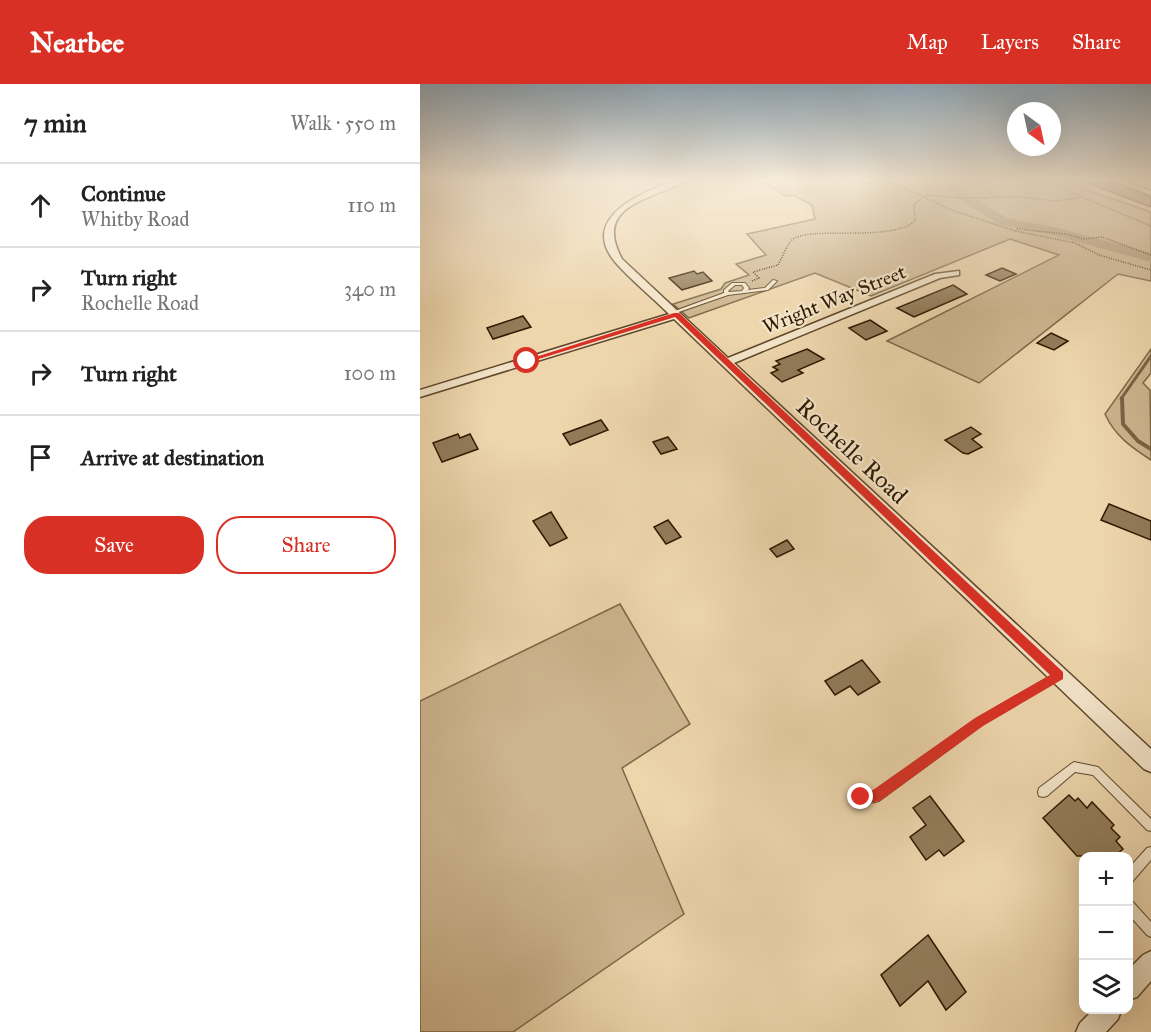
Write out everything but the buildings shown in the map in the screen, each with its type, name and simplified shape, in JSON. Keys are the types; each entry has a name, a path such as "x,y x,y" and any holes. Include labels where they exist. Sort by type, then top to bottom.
{"street":[{"name":"Rochelle Road","path":"611,223 607,238 618,260 1151,762"},
{"name":"Wright Way Street","path":"727,362 938,276 956,273"},
{"path":"420,394 675,313"},
{"path":"1133,983 1151,963"},
{"path":"1089,1032 1105,1014"}],"lane":[{"path":"675,313 727,294 766,289 775,281"},
{"path":"727,294 729,288 738,283 747,288 743,292"},
{"path":"861,797 875,797 979,722 1059,675"},
{"path":"1043,792 1074,767 1095,770 1151,826"},
{"path":"1133,872 1151,852"},
{"path":"1129,906 1151,931"}],"path":[{"path":"759,278 753,272 778,265 795,238 866,233 909,226 912,223"},
{"path":"991,223 1016,231 1075,243 1100,255 1151,270"},
{"path":"1016,231 1024,229 1096,239 1096,236 1102,237 1151,255"}],"shaded area":[{"path":"796,223 1151,223 1151,281 1118,274 979,383 887,341 1059,255 1010,239 871,296 815,273 689,318 673,304 721,289 725,283 749,275 736,264 766,255 747,234"},
{"path":"1151,349 1151,373 1143,383 1150,390 1151,460 1124,440 1105,414"},
{"path":"620,604 690,724 622,768 684,914 513,1032 420,1032 420,701"}],"waterway":[{"path":"1014,223 1058,232 1151,258"},
{"path":"1121,399 1151,356"},
{"path":"1122,398 1123,424 1138,441 1151,449"}],"route":[{"path":"527,361 676,315 1059,675 979,722 875,797 861,797"}]}
